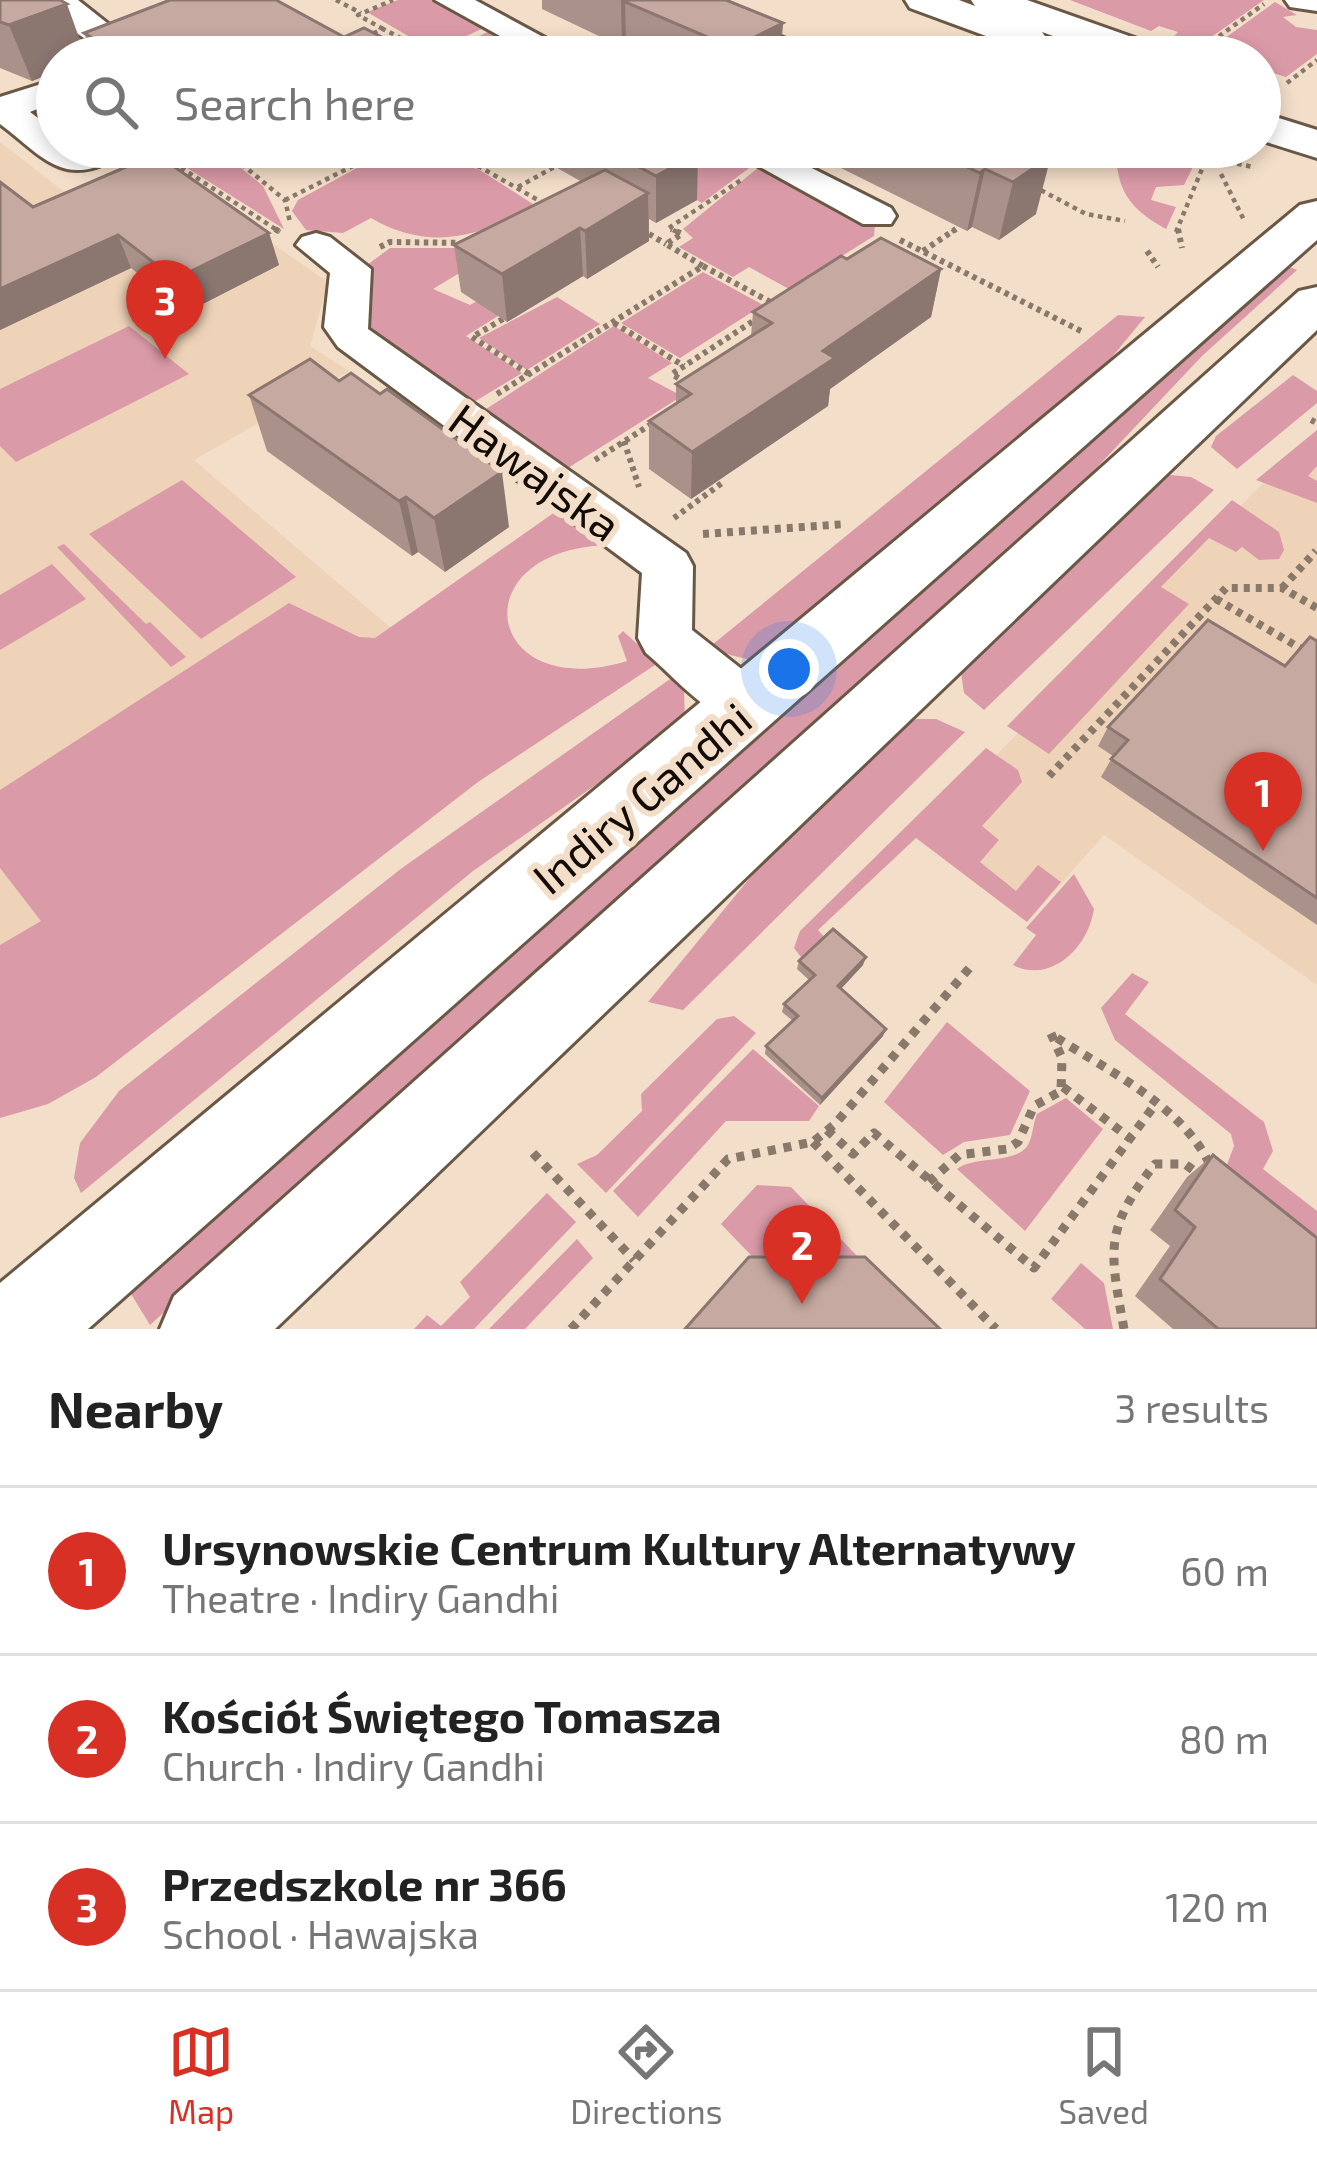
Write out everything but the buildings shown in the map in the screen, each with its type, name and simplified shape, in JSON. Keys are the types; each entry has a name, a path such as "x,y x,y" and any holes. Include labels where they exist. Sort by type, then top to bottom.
{"street":[{"path":"62,0 72,15 110,36"},
{"path":"451,0 522,36"},
{"path":"666,0 751,36"},
{"path":"924,0 1019,36"},
{"path":"990,0 1090,36"},
{"path":"1301,0 1317,2"},
{"path":"1281,94 1317,117"},
{"path":"2,108 36,96"},
{"path":"2,108 36,133"},
{"path":"1281,132 1317,145"},
{"path":"792,168 878,216"},
{"name":"Indiry Gandhi","path":"17,1329 1317,214"},
{"name":"Hawajska","path":"331,255 352,276 345,327 351,336 668,566 665,638 748,706"},
{"name":"Indiry Gandhi","path":"207,1329 1317,302"}],"path":[{"path":"336,0 397,36"},
{"path":"361,13 393,0"},
{"path":"1219,36 1270,0"},
{"path":"472,36 499,24"},
{"path":"367,36 383,29"},
{"path":"1281,85 1317,60"},
{"path":"182,168 283,234 296,233 286,200 247,168"},
{"path":"286,200 352,168"},
{"path":"473,168 544,203 559,205"},
{"path":"518,187 553,168"},
{"path":"666,244 682,234 669,228 730,190 748,168"},
{"path":"1182,248 1176,233 1202,169"},
{"path":"1221,173 1245,222"},
{"path":"1026,182 1085,214 1125,221"},
{"path":"526,214 544,203"},
{"path":"878,216 888,233 1081,331"},
{"path":"913,255 927,253 958,226"},
{"path":"650,234 777,306"},
{"path":"331,255 389,242 475,243 474,255"},
{"path":"1147,251 1158,267"},
{"path":"460,417 703,266"},
{"path":"701,392 672,374 790,297"},
{"path":"762,316 777,325"},
{"path":"503,319 472,337 529,374"},
{"path":"613,322 684,367"},
{"path":"591,463 668,414"},
{"path":"651,424 667,435"},
{"path":"642,546 659,537 845,524"},
{"path":"1282,588 1316,551"},
{"path":"1049,776 1226,588 1282,588 1317,608"},
{"path":"1216,598 1317,658"},
{"path":"571,1329 728,1159 813,1142 827,1130 972,964"},
{"path":"1048,1027 1154,1106 1207,1153 1207,1180 1185,1164 1155,1164 1129,1197 1110,1249 1124,1329"},
{"path":"1057,1038 1063,1088 1131,1139"},
{"path":"929,1182 959,1155 1007,1150 1018,1142 1034,1106 1063,1088"},
{"path":"827,1130 854,1154 874,1132 1034,1268 1154,1106"},
{"path":"813,1142 997,1329"},
{"path":"533,1153 634,1260"}],"shaded area":[{"path":"398,0 441,0 490,25 466,36 408,36 367,12"},
{"path":"1070,0 1264,0 1213,36 1174,36 1178,32 1159,26 1151,31"},
{"path":"1275,2 1297,15 1283,17 1296,27 1317,30 1317,54 1286,77 1281,75 1281,36 1228,36"},
{"path":"494,29 508,36 479,36"},
{"path":"0,142 75,200 145,168 163,168 328,282 310,346 349,371 194,460 513,732 0,1052"},
{"path":"187,168 241,168 263,186 284,229"},
{"path":"357,168 473,168 533,204 474,233 433,237 413,235 371,218 343,233 306,230 292,211 298,200"},
{"path":"640,168 749,168 702,203"},
{"path":"758,168 770,168 789,183 875,225 874,236 789,289 749,267 733,277 679,247 693,238 683,229"},
{"path":"1118,168 1192,168 1184,185 1156,187 1151,200 1176,207 1166,229 1133,205"},
{"path":"390,248 464,248 471,266 433,289 470,305 479,300 498,316 466,336 522,373 464,408 372,338 358,312 367,265"},
{"path":"1287,266 1297,270 1202,356 1069,497 150,1325 125,1284"},
{"path":"703,272 763,305 680,358 621,323"},
{"path":"557,297 600,324 527,370 479,338"},
{"path":"1118,315 1145,317 1094,379 758,662 707,649"},
{"path":"129,326 189,374 16,462 0,446 0,389"},
{"path":"614,326 672,363 648,378 682,396 560,473 477,415"},
{"path":"1293,375 1317,391 1317,403 1237,469 1211,447 1216,436"},
{"path":"1317,430 1317,466 1308,476 1317,481 1317,503 1256,480"},
{"path":"1317,436 1317,985 1104,835 1027,922 916,837 1257,489"},
{"path":"1170,475 1191,477 1214,490 984,710 964,693 960,666"},
{"path":"182,480 296,577 201,639 89,534"},
{"path":"1232,500 1279,532 1284,550 1279,559 1259,560 1242,547 1236,552 1209,538 1161,587 1189,604 1049,754 1007,726"},
{"path":"565,505 622,545 569,550 532,567 512,591 508,618 517,643 541,661 578,669 627,661 618,636 623,631 658,663 478,782 96,1077 48,1104 0,1118 0,945 41,921 0,868 0,790 289,603 359,637 375,638"},
{"path":"64,544 186,657 171,667 57,547"},
{"path":"52,564 86,599 0,650 0,595"},
{"path":"673,677 684,690 685,722 473,871 81,1193 74,1178 80,1143 119,1091 402,868"},
{"path":"936,719 965,732 683,1010 648,1002 772,851 900,725"},
{"path":"986,748 1018,770 1022,782 982,826 999,840 980,862 1016,891 1038,865 1061,882 1027,922 916,838 818,930 827,940 804,961 794,948 800,931"},
{"path":"1074,874 1094,909 1076,949 1041,970 1013,965 1036,935 1026,928"},
{"path":"1132,973 1149,982 1125,1014 1264,1122 1273,1151 1263,1169 1317,1211 1317,1268 1222,1178 1234,1146 1231,1134 1115,1040 1101,1008"},
{"path":"734,1016 756,1033 606,1193 577,1164 597,1155 642,1111 641,1094 717,1019"},
{"path":"947,1022 1030,1091 1010,1135 964,1142 943,1155 884,1102"},
{"path":"753,1049 819,1106 809,1121 726,1121 638,1217 613,1191"},
{"path":"1066,1098 1103,1129 1025,1231 957,1169 1024,1150 1037,1114"},
{"path":"757,1185 791,1187 859,1258 769,1274 721,1224"},
{"path":"547,1193 576,1222 474,1329 414,1329 427,1315 441,1326 470,1297 460,1282"},
{"path":"577,1239 593,1258 525,1329 489,1329"},
{"path":"1081,1263 1104,1283 1113,1329 1085,1329 1051,1299"}],"place":[{"name":"Przedszkole nr 366","path":"165,359"},
{"name":"Ursynowskie Centrum Kultury Alternatywy","path":"1263,851"},
{"name":"Kościół Świętego Tomasza","path":"802,1304"}]}
